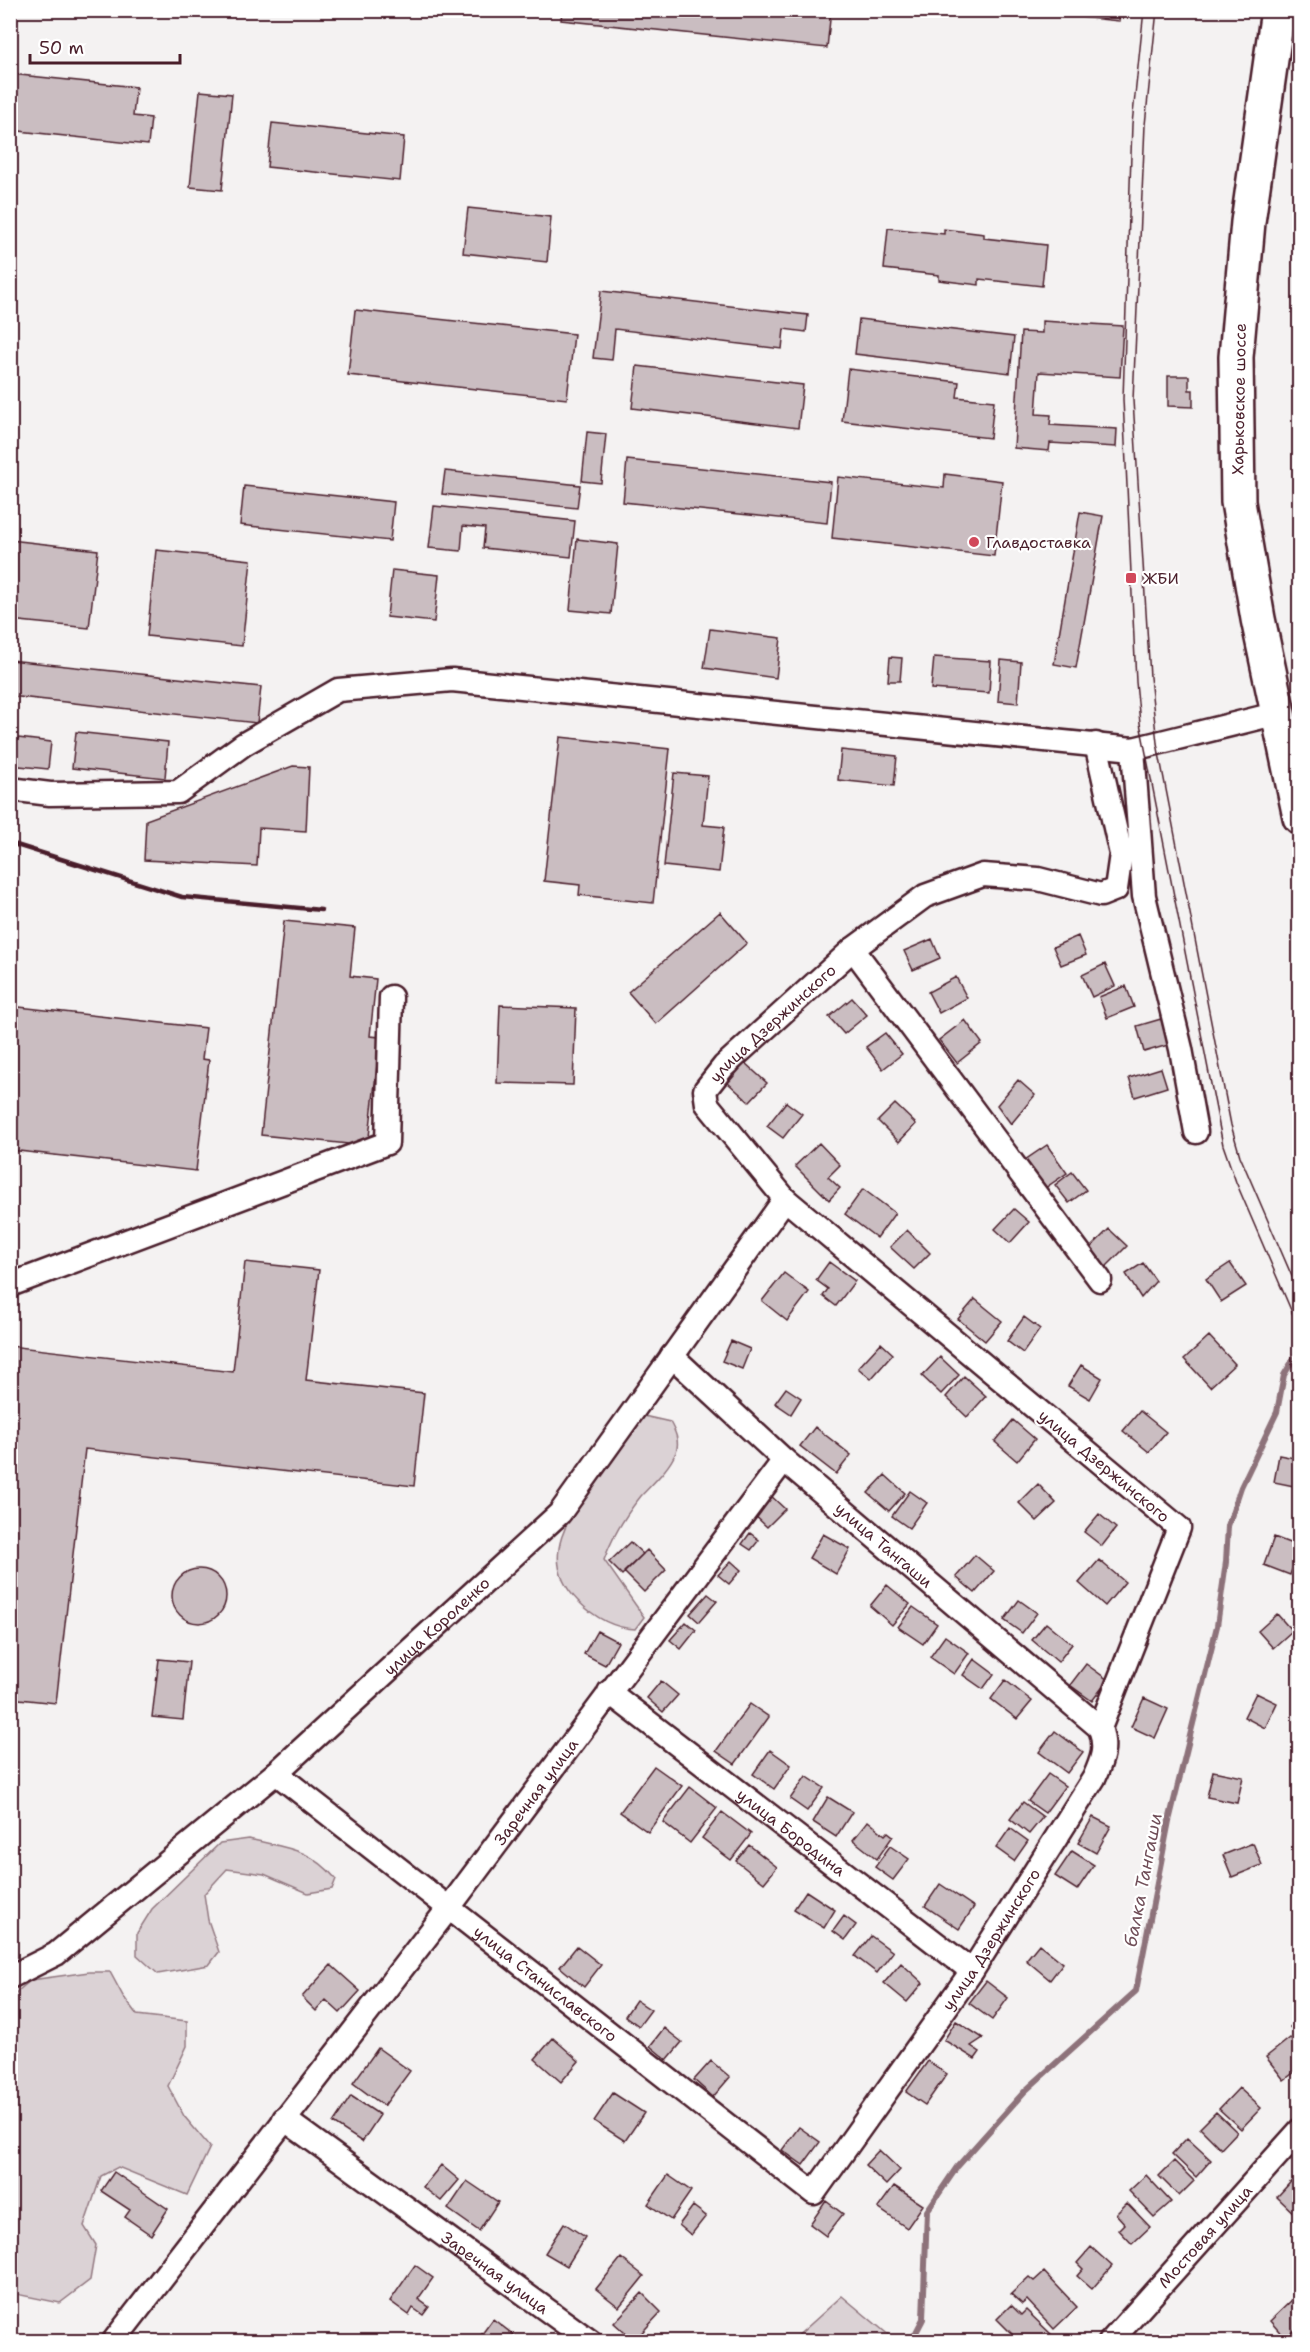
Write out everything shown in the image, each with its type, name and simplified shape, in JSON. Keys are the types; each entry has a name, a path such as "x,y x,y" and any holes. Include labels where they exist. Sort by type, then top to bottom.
{"main road":[{"name":"Харьковское шоссе","path":"1278,10 1248,222 1236,357 1238,502 1252,589 1299,817"}],"street":[{"path":"10,789 50,794 178,792 244,744 338,690 452,680 1133,748 1279,713"},
{"name":"улица Дзержинского","path":"814,2193 972,1971 1094,1778 1104,1756 1104,1741 1100,1728 1179,1528 785,1199 707,1104 705,1090 724,1066 854,949 925,896 983,875 1038,879 1101,895 1116,889 1121,854 1096,744"},
{"path":"1133,748 1144,896 1181,1049 1196,1132"},
{"path":"854,949 1100,1280"},
{"path":"10,1284 387,1143 391,997"},
{"name":"улица Короленко","path":"10,1977 56,1954 276,1773 560,1513 785,1199"},
{"name":"улица Тангаши","path":"672,1356 784,1460 1100,1728"},
{"name":"Заречная улица","path":"112,2342 448,1909 784,1460"},
{"name":"улица Бородина","path":"609,1692 972,1971"},
{"name":"улица Станиславского","path":"276,1773 814,2193"},
{"name":"Заречная улица","path":"284,2119 591,2342"},
{"name":"Мостовая улица","path":"1110,2342 1299,2130"}],"shaded area":[{"path":"644,1416 670,1422 677,1444 676,1452 669,1464 624,1519 604,1560 644,1617 635,1629 604,1621 578,1601 565,1584 559,1568 559,1551 563,1534 580,1502"},
{"path":"249,1839 286,1847 317,1861 336,1879 332,1889 308,1893 264,1874 227,1869 204,1894 208,1920 219,1952 209,1965 158,1974 137,1955 137,1933 152,1909 220,1843"},
{"path":"89,1972 110,1972 137,2015 187,2021 187,2046 168,2086 184,2116 210,2147 187,2195 118,2167 101,2176 84,2226 96,2245 90,2280 60,2303 11,2293 11,2001 18,1991 31,1980"},
{"path":"842,2296 891,2337 886,2341 792,2341"}],"building":[{"path":"562,10 831,10 827,48 561,20"},
{"path":"1081,10 1120,10 1119,21 1080,17"},
{"path":"10,74 136,87 133,116 151,118 148,145 10,130"},
{"path":"200,91 232,94 222,190 190,187"},
{"path":"272,123 404,137 400,181 267,167"},
{"path":"468,208 551,217 547,262 463,253"},
{"path":"888,228 944,234 944,229 984,234 984,238 1046,245 1042,286 979,279 979,285 939,280 939,275 884,269"},
{"path":"601,291 808,315 806,332 784,329 782,349 615,329 612,360 593,358"},
{"path":"355,310 574,334 567,399 348,375"},
{"path":"859,319 1014,337 1010,373 855,354"},
{"path":"1042,321 1123,326 1120,377 1039,372 1036,414 1051,415 1050,425 1117,429 1116,447 1050,443 1049,451 1014,448 1021,332 1042,333"},
{"path":"637,366 803,385 798,428 632,408"},
{"path":"848,369 959,382 957,397 994,401 990,438 842,421"},
{"path":"1168,376 1189,376 1189,390 1193,390 1193,407 1168,406"},
{"path":"587,432 606,434 601,483 582,481"},
{"path":"627,460 831,482 827,523 623,502"},
{"path":"445,471 580,485 577,508 442,494"},
{"path":"945,474 1002,481 994,556 832,538 838,477 944,488"},
{"path":"244,486 394,502 390,541 240,525"},
{"path":"434,506 575,521 571,557 483,548 485,528 463,526 461,551 429,548"},
{"path":"1080,512 1103,516 1076,668 1054,664"},
{"path":"577,539 618,544 611,614 570,610"},
{"path":"10,540 98,550 89,628 10,620"},
{"path":"156,550 251,560 242,646 147,636"},
{"path":"392,570 439,575 434,622 387,617"},
{"path":"710,629 781,638 776,678 704,668"},
{"path":"890,657 902,658 900,681 888,681"},
{"path":"934,657 991,661 989,693 931,689"},
{"path":"10,660 261,687 257,723 10,696"},
{"path":"1001,660 1021,662 1018,703 998,701"},
{"path":"76,732 168,742 165,778 72,768"},
{"path":"10,737 51,742 48,769 10,765"},
{"path":"560,737 670,749 653,903 579,895 580,885 544,881"},
{"path":"841,750 897,756 894,786 838,780"},
{"path":"293,766 309,767 306,831 259,828 257,866 144,860 146,820"},
{"path":"674,773 708,776 703,825 724,827 719,872 664,866"},
{"path":"720,912 747,943 656,1024 628,992"},
{"path":"284,921 355,928 350,976 376,979 370,1036 380,1037 368,1146 261,1135"},
{"path":"1078,936 1086,955 1061,965 1053,947"},
{"path":"932,939 940,958 913,970 904,951"},
{"path":"1105,964 1115,986 1092,997 1082,975"},
{"path":"956,977 967,998 939,1013 928,992"},
{"path":"1126,986 1134,1007 1107,1018 1099,997"},
{"path":"852,998 867,1015 844,1034 829,1017"},
{"path":"500,1005 576,1008 573,1085 497,1083"},
{"path":"10,1006 206,1028 202,1059 209,1060 196,1171 10,1150"},
{"path":"1161,1019 1168,1045 1144,1052 1137,1026"},
{"path":"965,1020 982,1043 957,1063 939,1040"},
{"path":"885,1033 902,1054 883,1069 866,1047"},
{"path":"745,1063 767,1083 749,1102 728,1083"},
{"path":"1161,1068 1167,1087 1135,1097 1129,1078"},
{"path":"1018,1080 1035,1095 1011,1124 997,1105"},
{"path":"786,1102 802,1114 783,1138 767,1126"},
{"path":"895,1104 916,1124 899,1142 878,1121"},
{"path":"819,1143 840,1165 828,1177 840,1188 829,1200 795,1166"},
{"path":"1047,1145 1067,1173 1045,1188 1025,1160"},
{"path":"1072,1172 1086,1190 1069,1203 1055,1185"},
{"path":"863,1189 895,1213 877,1238 845,1214"},
{"path":"1014,1209 1029,1222 1010,1243 995,1229"},
{"path":"1109,1229 1127,1246 1106,1267 1089,1249"},
{"path":"907,1230 930,1253 914,1269 890,1247"},
{"path":"245,1262 319,1270 306,1380 424,1393 414,1486 85,1449 56,1703 10,1698 10,1346 233,1372"},
{"path":"829,1262 855,1281 836,1306 823,1296 828,1289 816,1280"},
{"path":"1143,1263 1156,1281 1141,1298 1126,1274"},
{"path":"1230,1263 1246,1286 1221,1302 1206,1279"},
{"path":"784,1273 809,1292 787,1321 762,1301"},
{"path":"975,1299 1002,1321 985,1341 958,1319"},
{"path":"1024,1317 1040,1329 1023,1353 1007,1341"},
{"path":"1209,1336 1235,1364 1210,1387 1184,1359"},
{"path":"731,1341 750,1349 742,1369 722,1361"},
{"path":"881,1343 893,1354 871,1379 858,1368"},
{"path":"940,1357 959,1375 941,1394 922,1376"},
{"path":"1081,1365 1102,1378 1090,1399 1068,1386"},
{"path":"964,1376 986,1396 967,1417 946,1397"},
{"path":"786,1388 801,1398 791,1414 775,1403"},
{"path":"1140,1411 1166,1432 1149,1452 1123,1431"},
{"path":"1013,1420 1035,1439 1017,1461 995,1442"},
{"path":"815,1427 851,1455 836,1474 800,1446"},
{"path":"1279,1455 1300,1459 1299,1487 1274,1482"},
{"path":"885,1475 905,1493 889,1511 868,1493"},
{"path":"1038,1484 1056,1503 1037,1521 1019,1503"},
{"path":"910,1491 927,1503 909,1528 892,1516"},
{"path":"769,1494 785,1509 767,1527 751,1512"},
{"path":"1099,1514 1116,1528 1102,1546 1084,1532"},
{"path":"750,1533 759,1540 751,1550 742,1544"},
{"path":"823,1534 850,1549 836,1574 809,1558"},
{"path":"1274,1537 1300,1547 1290,1575 1264,1565"},
{"path":"630,1542 643,1554 622,1575 609,1562"},
{"path":"647,1550 666,1570 644,1592 624,1572"},
{"path":"975,1555 994,1571 975,1593 956,1577"},
{"path":"1099,1560 1125,1582 1105,1606 1079,1583"},
{"path":"731,1561 741,1570 729,1584 718,1575"},
{"path":"199,1569 209,1571 218,1577 224,1586 226,1596 224,1606 218,1615 209,1621 199,1623 189,1621 180,1615 174,1606 172,1596 174,1586 180,1577 189,1571"},
{"path":"887,1585 910,1604 892,1625 870,1606"},
{"path":"708,1594 717,1601 699,1622 690,1614"},
{"path":"1019,1600 1037,1613 1022,1633 1004,1620"},
{"path":"913,1607 937,1624 923,1644 898,1627"},
{"path":"1277,1614 1292,1631 1273,1648 1258,1631"},
{"path":"686,1622 696,1630 681,1649 670,1640"},
{"path":"1046,1623 1072,1644 1058,1662 1032,1640"},
{"path":"597,1631 618,1642 605,1665 584,1654"},
{"path":"945,1636 969,1653 954,1674 930,1657"},
{"path":"159,1659 189,1662 183,1720 152,1717"},
{"path":"974,1659 994,1674 983,1689 963,1675"},
{"path":"1086,1664 1108,1680 1092,1701 1070,1685"},
{"path":"1005,1680 1032,1701 1017,1719 991,1699"},
{"path":"661,1681 678,1695 663,1712 647,1698"},
{"path":"1256,1693 1277,1703 1265,1728 1244,1717"},
{"path":"1144,1698 1168,1709 1155,1738 1131,1727"},
{"path":"750,1704 769,1717 735,1764 716,1751"},
{"path":"1055,1731 1083,1752 1067,1773 1039,1752"},
{"path":"770,1750 791,1765 774,1789 753,1774"},
{"path":"654,1766 682,1786 648,1832 620,1812"},
{"path":"1213,1771 1243,1777 1237,1803 1207,1797"},
{"path":"1048,1774 1065,1786 1045,1813 1028,1801"},
{"path":"806,1776 824,1788 807,1811 790,1799"},
{"path":"690,1787 717,1808 690,1843 663,1822"},
{"path":"828,1797 852,1812 836,1837 813,1822"},
{"path":"1023,1802 1043,1817 1029,1834 1010,1819"},
{"path":"722,1812 751,1834 731,1860 702,1838"},
{"path":"1093,1817 1111,1826 1096,1853 1078,1843"},
{"path":"868,1821 885,1835 888,1832 893,1836 877,1859 853,1840"},
{"path":"1010,1828 1028,1841 1014,1861 996,1848"},
{"path":"1253,1843 1262,1865 1232,1877 1223,1855"},
{"path":"749,1845 777,1867 764,1883 736,1861"},
{"path":"890,1846 909,1859 893,1880 875,1867"},
{"path":"1072,1851 1094,1865 1077,1890 1055,1876"},
{"path":"940,1884 974,1907 959,1929 925,1906"},
{"path":"806,1891 835,1910 824,1928 794,1909"},
{"path":"844,1916 856,1925 845,1940 833,1931"},
{"path":"871,1936 893,1952 877,1973 855,1956"},
{"path":"1039,1944 1063,1963 1050,1980 1026,1960"},
{"path":"577,1946 601,1965 584,1987 560,1967"},
{"path":"901,1963 923,1983 907,2002 884,1983"},
{"path":"331,1965 360,1991 340,2013 326,2000 316,2011 302,1997"},
{"path":"986,1981 1008,1998 992,2020 969,2003"},
{"path":"636,2000 651,2010 639,2026 625,2016"},
{"path":"1300,2018 1300,2037 1290,2027"},
{"path":"956,2021 983,2038 971,2046 980,2052 975,2059 944,2040"},
{"path":"664,2028 682,2042 667,2060 650,2046"},
{"path":"553,2038 579,2061 561,2082 535,2059"},
{"path":"1290,2038 1300,2050 1300,2068 1284,2080 1266,2057"},
{"path":"378,2048 410,2071 384,2106 353,2083"},
{"path":"711,2061 730,2077 713,2097 694,2080"},
{"path":"928,2061 947,2074 925,2105 906,2092"},
{"path":"1239,2088 1261,2108 1241,2129 1219,2109"},
{"path":"613,2093 644,2113 625,2141 594,2121"},
{"path":"351,2096 380,2115 362,2142 333,2123"},
{"path":"1216,2112 1237,2132 1221,2149 1200,2128"},
{"path":"799,2127 820,2142 803,2165 782,2150"},
{"path":"1187,2138 1211,2160 1196,2177 1172,2154"},
{"path":"879,2150 900,2170 886,2185 865,2165"},
{"path":"1174,2161 1194,2181 1179,2196 1159,2176"},
{"path":"441,2165 459,2180 441,2201 423,2187"},
{"path":"114,2172 168,2209 151,2235 125,2217 130,2210 101,2191"},
{"path":"1299,2173 1300,2216 1298,2217 1277,2197"},
{"path":"668,2175 691,2191 671,2220 648,2204"},
{"path":"1146,2175 1171,2202 1154,2217 1129,2191"},
{"path":"467,2181 498,2202 479,2231 448,2209"},
{"path":"894,2186 923,2205 907,2228 878,2208"},
{"path":"826,2201 843,2214 826,2236 810,2224"},
{"path":"1127,2203 1150,2227 1132,2244 1119,2230 1125,2224 1116,2214"},
{"path":"693,2206 706,2216 691,2235 679,2225"},
{"path":"564,2223 585,2237 567,2266 545,2253"},
{"path":"1091,2247 1112,2266 1092,2289 1077,2276 1083,2269 1077,2263"},
{"path":"621,2258 644,2276 619,2307 596,2289"},
{"path":"415,2265 433,2278 418,2299 429,2307 423,2315 413,2308 409,2315 390,2301"},
{"path":"1044,2272 1077,2307 1054,2329 1027,2300 1022,2304 1011,2294 1029,2277 1034,2281"},
{"path":"642,2293 661,2312 634,2341 614,2323"},
{"path":"1294,2298 1300,2304 1300,2325 1285,2338 1270,2321"},
{"path":"1011,2305 1021,2315 1026,2310 1053,2336 1047,2342 1005,2342 1012,2334 997,2319"},
{"path":"493,2319 519,2339 518,2342 476,2342"}],"waterway":[{"name":"балка Тангаши","path":"911,2342 923,2319 927,2211 957,2167 1025,2091 1136,1991 1169,1821 1217,1626 1226,1562 1228,1526 1241,1487 1277,1412 1284,1375 1296,1355"}],"tram line":[{"path":"1144,10 1132,124 1123,399 1136,682 1140,723 1223,1145 1236,1182 1300,1331"},
{"path":"1157,10 1145,125 1133,400 1150,677 1157,743 1231,1125 1240,1156 1300,1295"}],"railway":[{"path":"10,843 182,897 321,910"}],"place":[{"name":"Главдоставка","path":"974,542"},
{"name":"ЖБИ","path":"1131,578"}]}
